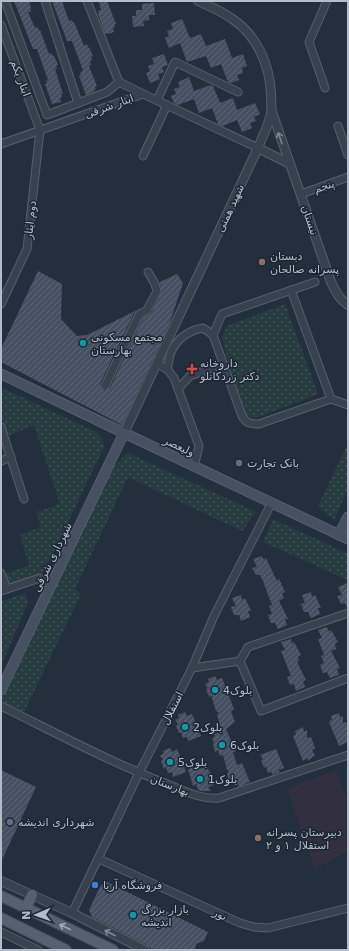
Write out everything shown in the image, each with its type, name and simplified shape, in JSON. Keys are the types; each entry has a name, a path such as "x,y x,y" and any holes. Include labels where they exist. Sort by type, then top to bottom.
{"main road":[{"name":"ولیعصر","path":"1,374 124,434 344,537"},
{"name":"شهرداری شرقی","path":"1,690 124,434"},
{"path":"344,537 348,517"},
{"path":"26,908 32,895"},
{"path":"1,896 113,950"},
{"path":"1,918 66,950"}],"street":[{"path":"6,1 47,115 107,92 119,82"},
{"path":"45,1 78,103"},
{"path":"87,1 119,82 143,94"},
{"name":"شهید همتی","path":"124,434 258,148 270,119 270,78 260,51 248,34 232,19 198,1"},
{"path":"325,88 309,42 327,1"},
{"name":"ایثار یکم","path":"1,26 40,130"},
{"path":"157,100 175,62 238,92"},
{"name":"ایثار شرقی","path":"1,144 143,94 258,148"},
{"path":"143,156 167,105"},
{"name":"نيستان","path":"271,111 331,282 337,295 348,305"},
{"path":"338,126 348,155"},
{"name":"دوم ایثار","path":"1,304 27,250 40,130"},
{"path":"258,148 290,164"},
{"name":"پنجم","path":"301,194 348,177"},
{"path":"104,386 139,315 147,310 157,291 148,272"},
{"path":"213,335 222,314 315,282"},
{"path":"291,290 331,399"},
{"path":"167,369 172,350 181,339 188,332 203,328 213,335 245,421 251,424 259,424 331,399 348,405"},
{"path":"157,364 167,369 174,378 199,446 194,467"},
{"path":"178,389 190,376 223,364"},
{"path":"1,427 24,499"},
{"path":"1,461 11,457"},
{"name":"استقلال","path":"72,913 139,773 192,668 214,616 272,502"},
{"path":"1,573 4,590 40,578 52,584"},
{"path":"240,661 248,647 348,613"},
{"path":"192,668 240,661"},
{"path":"240,661 261,711 348,678"},
{"name":"بهارستان","path":"1,706 139,773 207,798 216,798 348,755"},
{"name":"نور","path":"99,858 240,923 254,927 268,928 348,908"},
{"path":"1,881 72,913 145,950"},
{"path":"1,932 38,950"}],"shaded area":[{"path":"336,770 348,802 348,851 315,869 287,789"}],"green space":[{"path":"285,304 318,394 256,418 242,416 222,337 227,326"},
{"path":"4,389 96,432 102,439 104,447 44,572 40,575 8,586 5,574 29,565 20,535 41,527 36,512 60,504 34,425 7,436 1,416 1,391"},
{"path":"348,443 348,489 334,520 318,506"},
{"path":"128,453 256,512 242,531 128,477 75,589 81,594 24,712 7,705 1,699 112,468"},
{"path":"273,519 348,554 348,580 263,542"},
{"path":"25,593 28,602 1,667 1,602"}],"building":[{"path":"14,1 29,1 31,12 28,12 35,28 37,27 40,30 49,54 51,53 54,56 58,65 56,66 57,69 55,69 63,94 61,94 62,97 60,98 61,102 52,104 45,84 48,80 37,49 33,49"},
{"path":"52,1 62,1 69,21 72,20 73,23 74,22 84,46 87,44 93,56 91,57 92,60 90,61 91,65 89,66 97,86 95,87 95,91 86,95 79,76 83,70 72,41 67,41"},
{"path":"107,1 116,24 114,25 115,28 113,28 114,32 108,34 105,34 98,14 98,11 101,10 99,2"},
{"path":"154,3 155,15 149,15 149,20 143,21 144,26 133,27 132,16 136,16 136,10 142,10 142,4"},
{"path":"182,19 190,38 201,34 206,46 225,39 232,58 243,54 247,66 242,68 243,73 237,75 239,80 231,83 228,82 221,64 211,68 206,56 187,62 180,43 169,48 165,38 169,36 167,31 173,29 171,23"},
{"path":"164,54 168,65 162,67 164,72 158,74 160,79 150,83 146,73 150,71 148,66 154,64 152,58"},
{"path":"189,77 194,91 211,85 213,86 220,103 233,98 237,110 255,103 260,114 254,117 256,121 250,123 252,128 242,132 237,120 223,126 218,124 212,108 199,113 194,99 178,105 174,103 171,96 176,94 174,89 180,87 178,82"},
{"name":"مجتمع مسکونی بهارستان","path":"38,271 62,284 61,319 77,336 87,335 141,308 134,313 100,384 101,388 105,391 110,388 143,318 151,313 161,293 160,282 177,274 183,283 169,325 122,425 1,362 1,349"},
{"path":"262,556 264,560 266,558 277,581 279,579 285,592 282,593 284,598 279,601 288,619 285,619 287,625 278,629 275,623 271,623 268,615 272,614 269,606 272,605 263,581 260,575 256,575 252,568 257,567 253,559"},
{"path":"348,583 347,608 345,603 341,604 337,596 342,595 338,587"},
{"path":"311,592 312,597 315,595 321,608 318,608 320,614 311,618 308,612 304,612 301,604 305,603 302,595"},
{"path":"241,595 242,600 245,598 251,611 248,611 250,617 241,621 239,615 234,615 231,607 236,606 232,598"},
{"path":"327,627 329,632 331,630 338,642 335,643 336,649 331,651 340,668 337,669 339,675 330,678 327,672 323,673 320,665 324,663 321,656 324,655 318,639 322,638 318,630"},
{"path":"291,639 292,644 294,642 301,655 298,656 299,661 297,662 306,680 303,681 305,687 296,691 294,684 290,685 287,677 291,676 281,651 285,650 281,642"},
{"path":"215,676 217,680 222,678 234,709 231,711 235,722 226,729 236,752 233,752 237,765 242,763 250,782 238,787 237,785 234,786 232,780 229,782 227,774 229,772 227,770 223,755 220,756 218,750 215,752 213,744 214,742 212,739 215,736 214,734 222,731 217,715 219,713 216,711 211,695 209,697 206,689 208,688 205,684 209,682 208,679"},
{"name":"بلوک2","path":"185,712 187,716 192,714 201,736 188,741 187,737 183,738 181,732 179,733 176,726 178,724 175,720 179,718 178,715"},
{"path":"339,713 340,717 343,716 343,723 346,722 348,727 348,742 339,746 329,722 332,719 331,716"},
{"path":"303,727 304,732 307,730 307,738 311,737 315,748 312,750 315,755 308,761 308,758 303,761 293,736 296,734 295,731"},
{"name":"بلوک5","path":"170,748 172,752 177,749 186,772 173,777 172,772 168,773 166,767 164,769 161,761 163,759 160,756 164,753 163,751"},
{"path":"276,749 284,768 278,770 280,772 272,775 272,772 268,773 266,766 264,768 261,760 263,759 260,755"},
{"name":"بلوک1","path":"200,765 201,769 206,766 210,772 214,785 208,787 211,791 198,790 196,784 193,786 188,769"},
{"name":"شهرداری اندیشه","path":"1,770 36,787 1,862"},
{"name":"بازار بزرگ اندیشه","path":"107,882 208,932 204,941 196,944 195,950 153,950 147,945 92,917 89,910 101,885"}],"place":[{"name":"دبستان پسرانه صالحان","path":"262,262"},
{"name":"مجتمع مسکونی بهارستان","path":"83,343"},
{"name":"داروخانه دکتر زردکانلو","path":"192,369"},
{"name":"بانک تجارت","path":"239,463"},
{"name":"بلوک4","path":"215,690"},
{"name":"بلوک2","path":"185,727"},
{"name":"بلوک6","path":"222,745"},
{"name":"بلوک5","path":"170,762"},
{"name":"بلوک1","path":"200,779"},
{"name":"شهرداری اندیشه","path":"10,822"},
{"name":"دبیرستان پسرانه استقلال ۱ و ۲","path":"258,838"},
{"name":"فروشگاه آریا","path":"95,885"},
{"name":"بازار بزرگ اندیشه","path":"133,915"}]}
